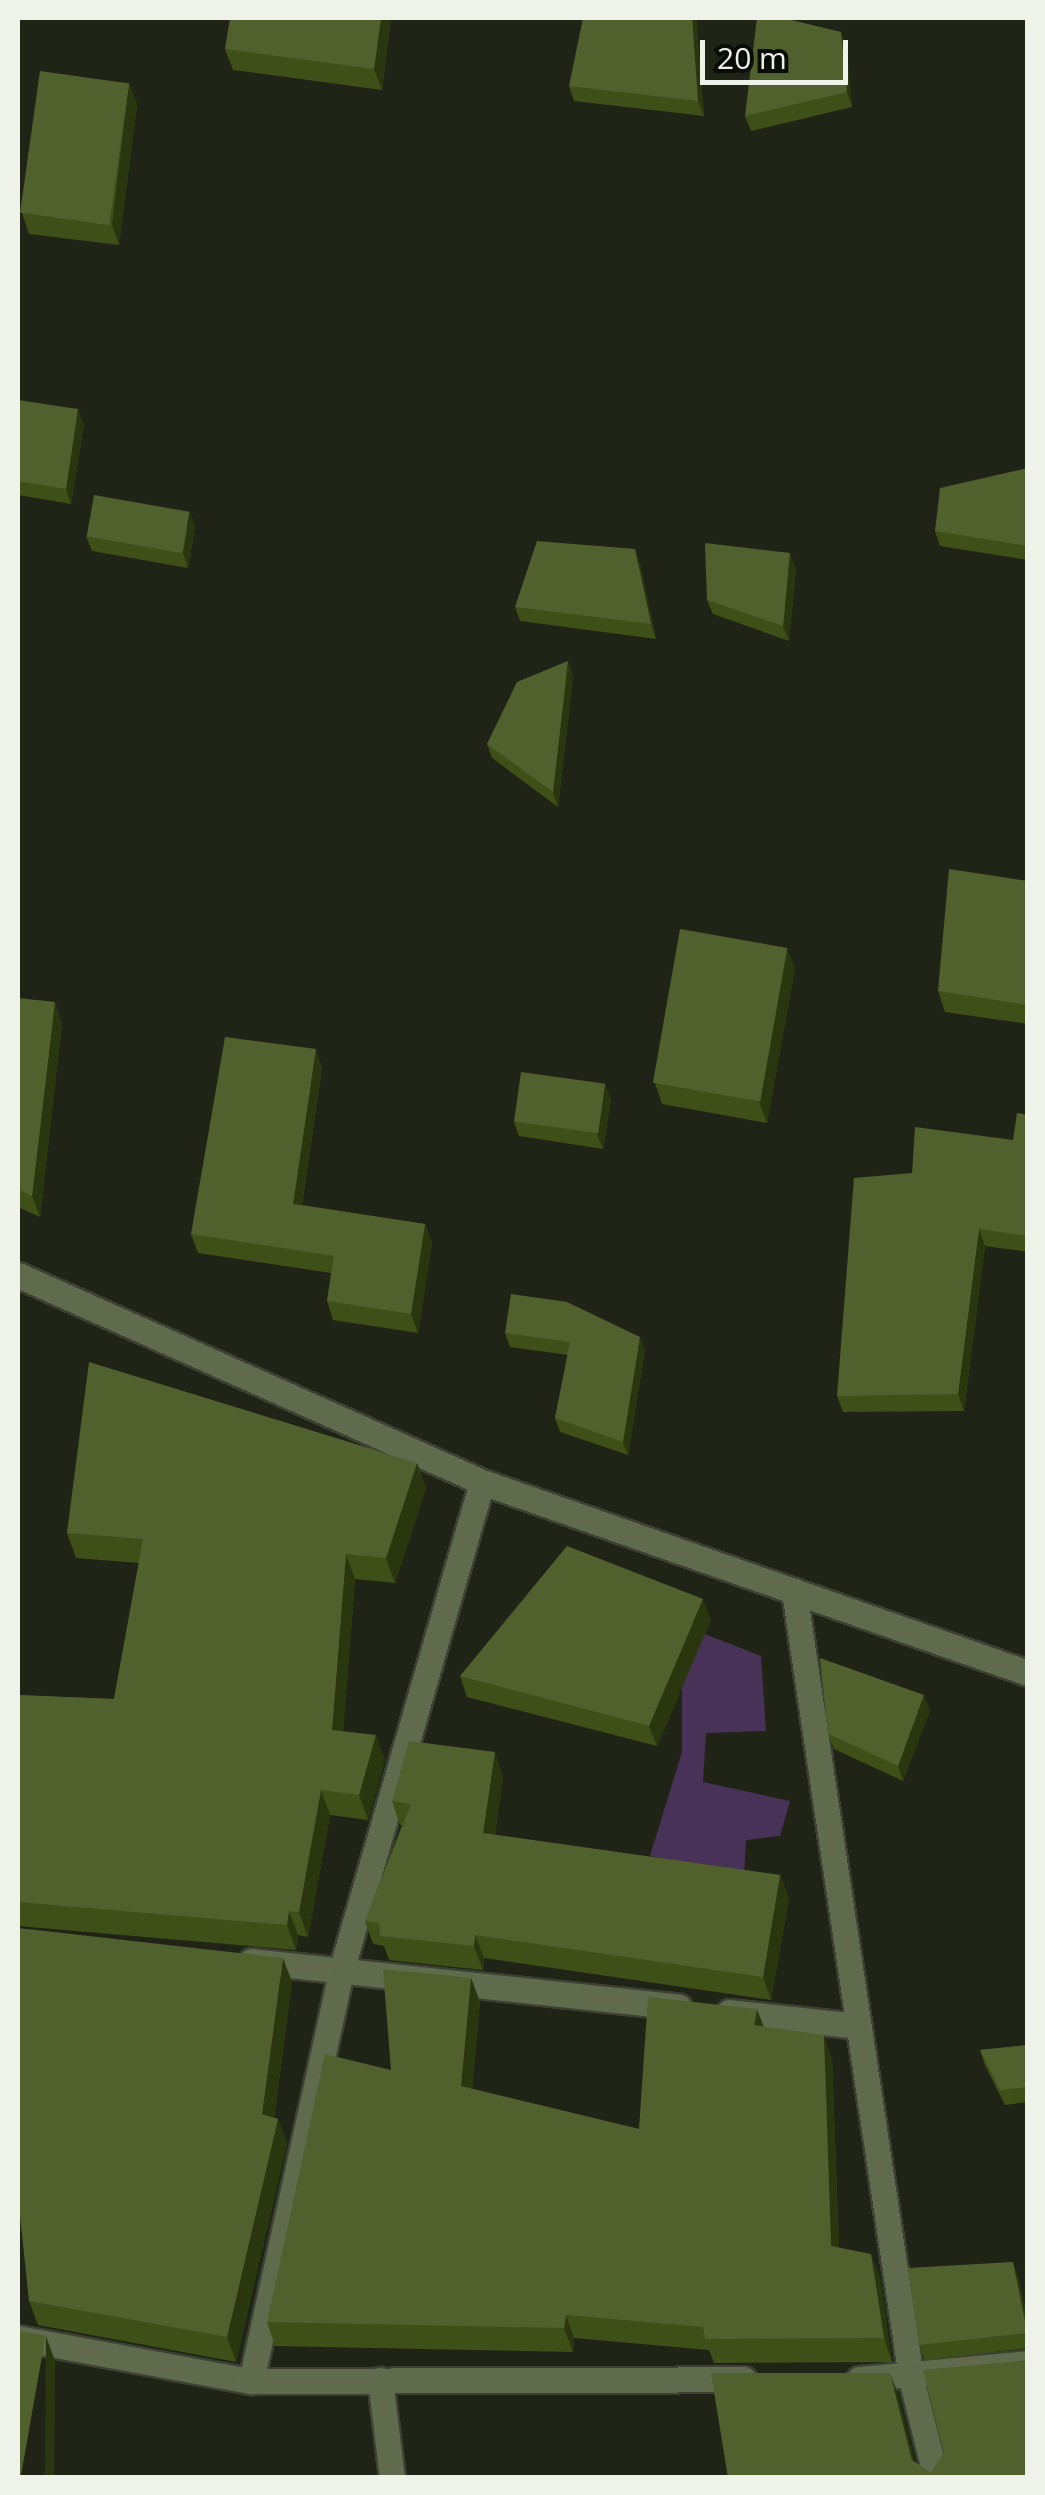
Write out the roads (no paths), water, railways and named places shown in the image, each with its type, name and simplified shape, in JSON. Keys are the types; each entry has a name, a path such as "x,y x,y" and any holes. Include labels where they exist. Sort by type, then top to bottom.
{"street":[{"path":"18,1275 482,1482 1028,1673"},
{"path":"251,2381 342,1971 482,1482"},
{"path":"794,1591 911,2378 936,2478"},
{"path":"227,1959 858,2026"},
{"path":"18,2338 251,2381 774,2379"},
{"path":"832,2378 911,2378 1028,2364"},
{"path":"380,2380 392,2478"}]}
